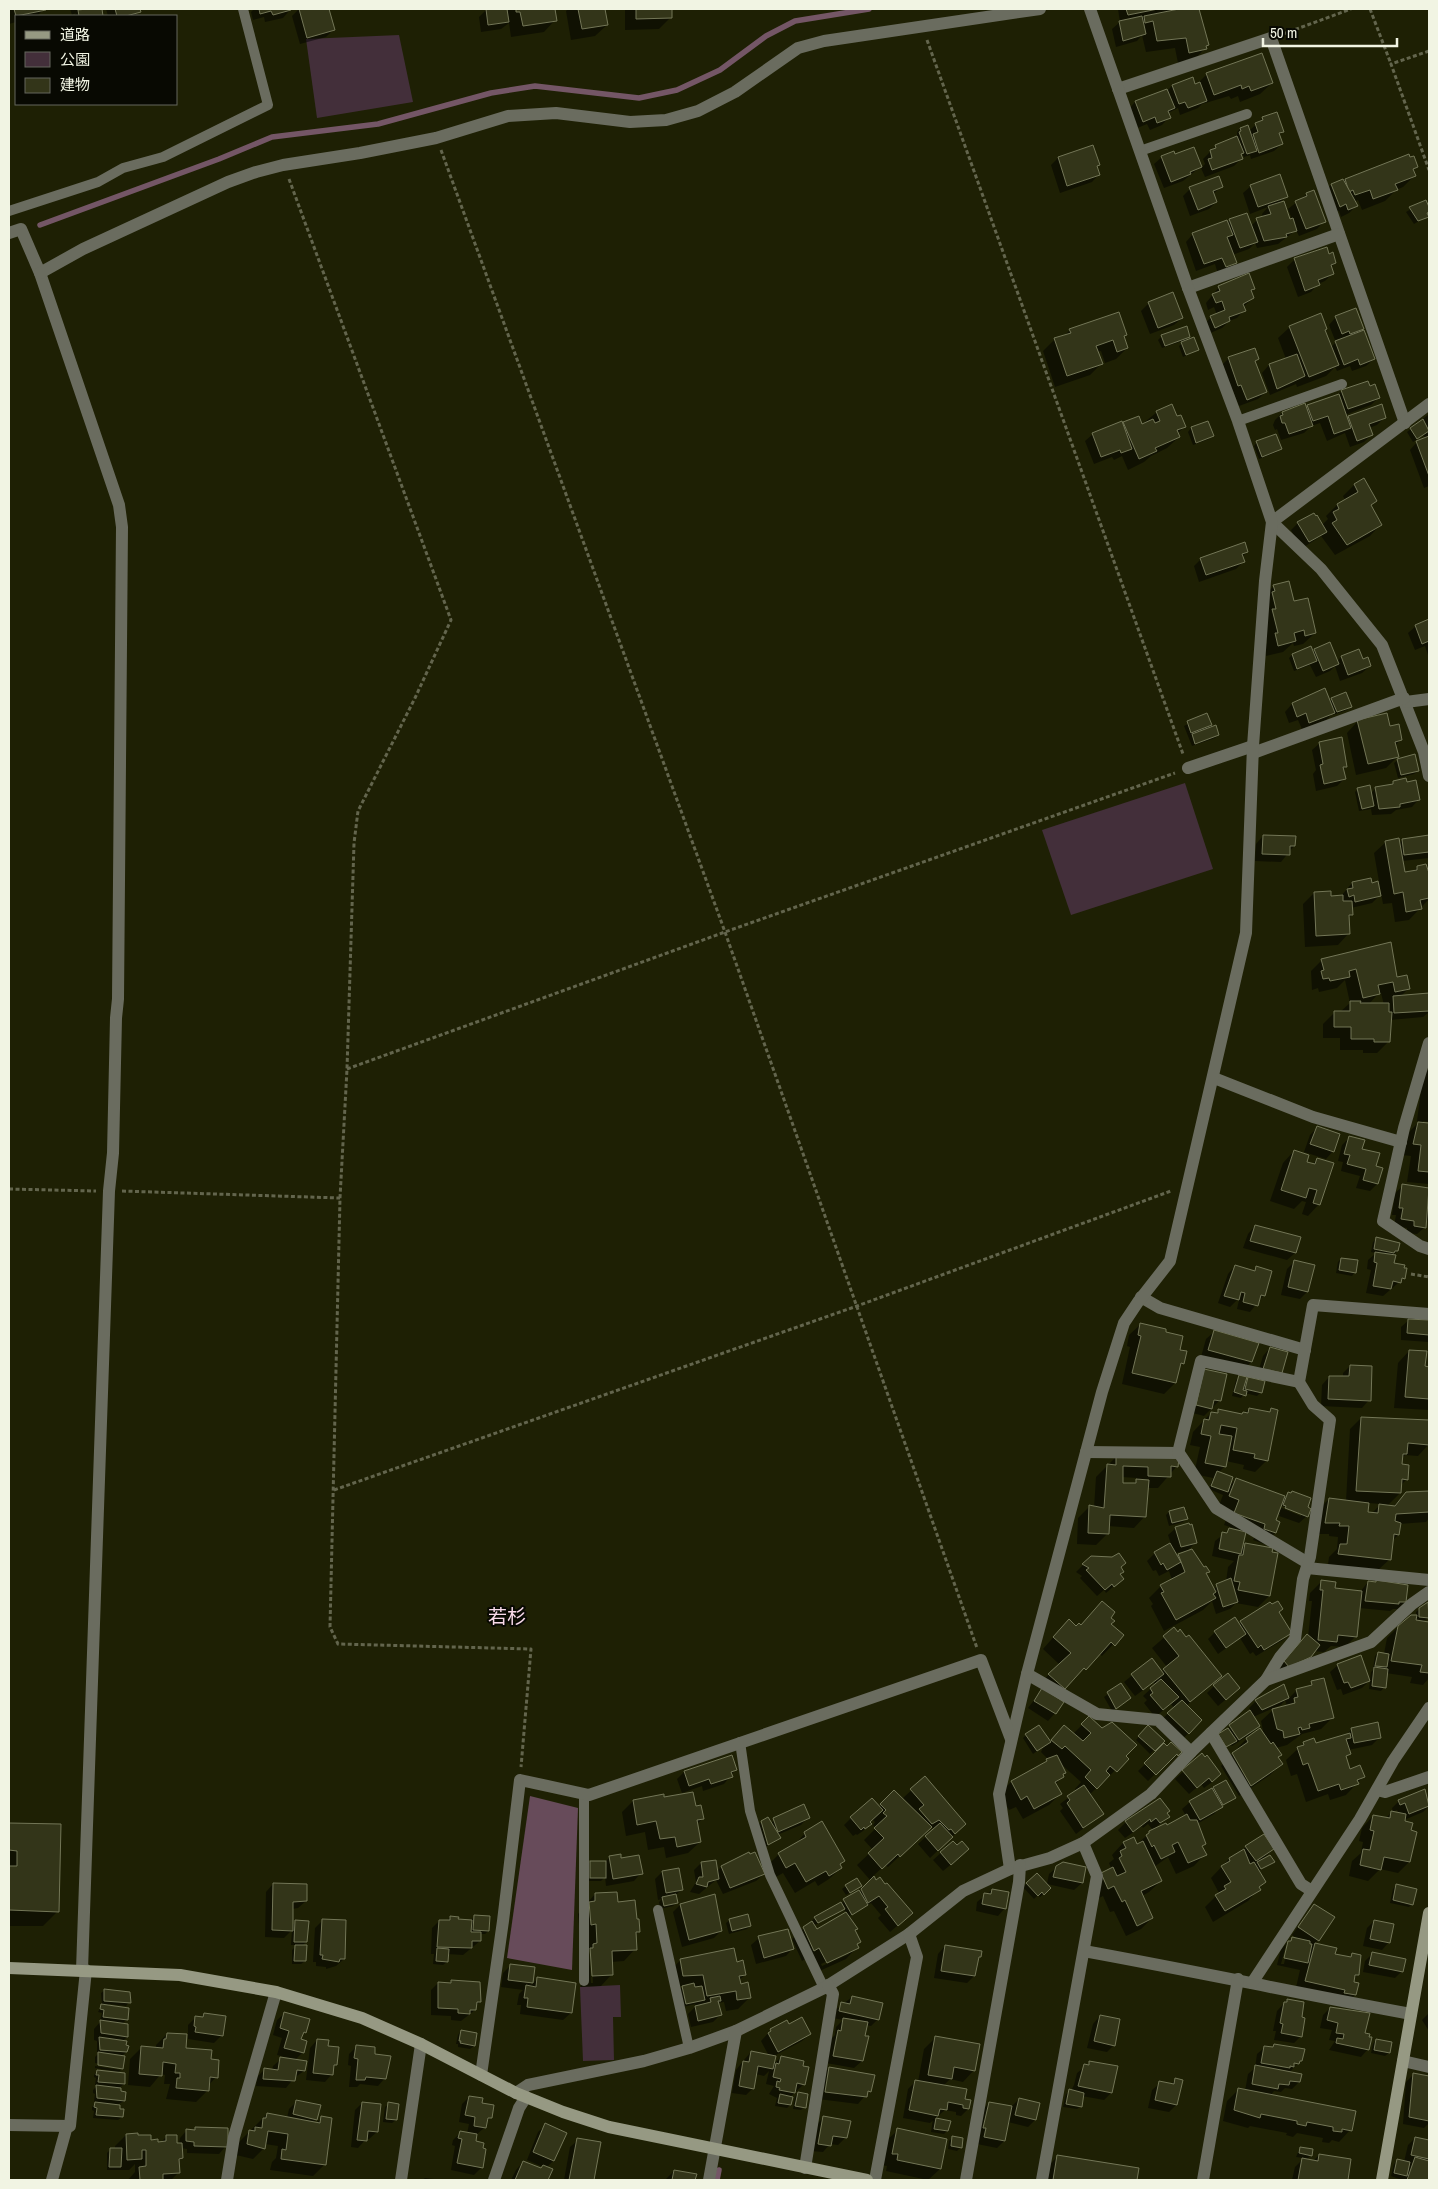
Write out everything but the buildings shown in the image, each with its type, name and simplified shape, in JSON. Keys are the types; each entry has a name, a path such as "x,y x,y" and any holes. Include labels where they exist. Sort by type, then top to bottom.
{"street":[{"path":"40,274 83,248 228,182 256,172 283,165 360,153 436,138 508,116 556,113 630,122 666,120 698,111 735,92 798,48 857,35 922,28 1040,9"},
{"path":"966,2180 1019,1882 999,1794 1011,1739 1086,1452 1124,1324 1141,1297 1170,1261 1214,1078 1246,933 1253,749 1265,581 1272,522 1238,421 1188,288 1090,9"},
{"path":"1118,88 1271,38 1405,423"},
{"path":"9,233 21,230 40,274 118,505 122,526 118,999 113,1153 109,1191 84,1970 70,2126 67,2126 52,2180"},
{"path":"1188,288 1339,234"},
{"path":"1272,522 1429,404"},
{"path":"1272,522 1321,569 1382,644 1424,752 1429,776"},
{"path":"1188,768 1405,700 1429,699"},
{"path":"1429,1043 1401,1142 1383,1222 1420,1246 1429,1249"},
{"path":"1214,1078 1314,1117 1401,1142"},
{"path":"1141,1297 1160,1308 1305,1350"},
{"path":"494,2180 519,2108 521,2095 528,2085 644,2061 689,2048 736,2031 826,1987 909,1934 963,1891 1015,1867 1050,1858 1083,1843 1151,1794 1191,1752 1266,1680 1280,1657 1295,1639 1303,1579 1308,1565 1330,1420 1313,1405 1299,1382 1313,1305 1429,1314"},
{"path":"1178,1453 1201,1361 1299,1382"},
{"path":"1086,1452 1178,1453 1182,1455 1216,1508 1308,1565 1429,1580"},
{"path":"1266,1680 1371,1642 1429,1592"},
{"path":"481,2076 503,1921 520,1780 589,1795 981,1660 1011,1739"},
{"path":"1027,1674 1097,1714 1158,1720 1191,1752"},
{"path":"1252,1983 1377,1790 1393,1761 1429,1708"},
{"path":"1211,1733 1301,1884 1312,1891"},
{"path":"1377,1790 1385,1792 1429,1777"},
{"path":"1042,2180 1097,1876 1083,1843"},
{"path":"1382,2180 1429,1915"},
{"path":"875,2180 916,1957 909,1934"},
{"path":"1084,1951 1238,1979 1269,1988 1411,2014"},
{"path":"9,1968 180,1975 276,1992 362,2018 421,2044 521,2095 563,2112 609,2127 867,2180"},
{"path":"1203,2180 1238,1979"},
{"path":"805,2168 833,1994 826,1987"},
{"path":"227,2180 236,2128 276,1992"},
{"path":"709,2180 736,2031"},
{"path":"401,2180 421,2044"},
{"path":"1403,2061 1429,2067"},
{"path":"9,2125 67,2126"}],"lane":[{"path":"9,211 98,182 123,168 163,157 268,105 243,9"},
{"path":"1140,151 1247,114"},
{"path":"1238,421 1342,384"},
{"path":"740,1742 750,1811 770,1875 826,1987"},
{"path":"584,1794 584,1981"},
{"path":"658,1910 689,2048"}],"path":[{"path":"1271,38 1351,9"},
{"path":"1370,9 1429,170"},
{"path":"347,1069 725,932 1188,768 922,28"},
{"path":"1391,64 1429,51"},
{"path":"436,138 725,932 981,1660"},
{"path":"283,165 451,620 415,698 358,811 354,843 347,1069 340,1198 330,1627 338,1644 531,1649 520,1780"},
{"path":"333,1490 857,1306 1188,1185"},
{"path":"9,1189 340,1198"},
{"path":"1411,1274 1429,1277"}],"green space":[{"path":"399,35 413,102 317,118 306,39"},
{"path":"1185,783 1213,869 1071,915 1042,830"},
{"path":"620,1985 621,2017 613,2017 614,2060 583,2061 580,1987"}],"shaded area":[{"path":"530,1796 578,1808 572,1970 507,1958"}],"waterway":[{"path":"40,225 219,159 272,137 378,124 491,93 535,86 639,98 677,90 720,70 766,36 795,21 869,9"},
{"path":"717,2180 719,2170"}],"district":[{"name":"若杉","path":"507,1616"}]}
